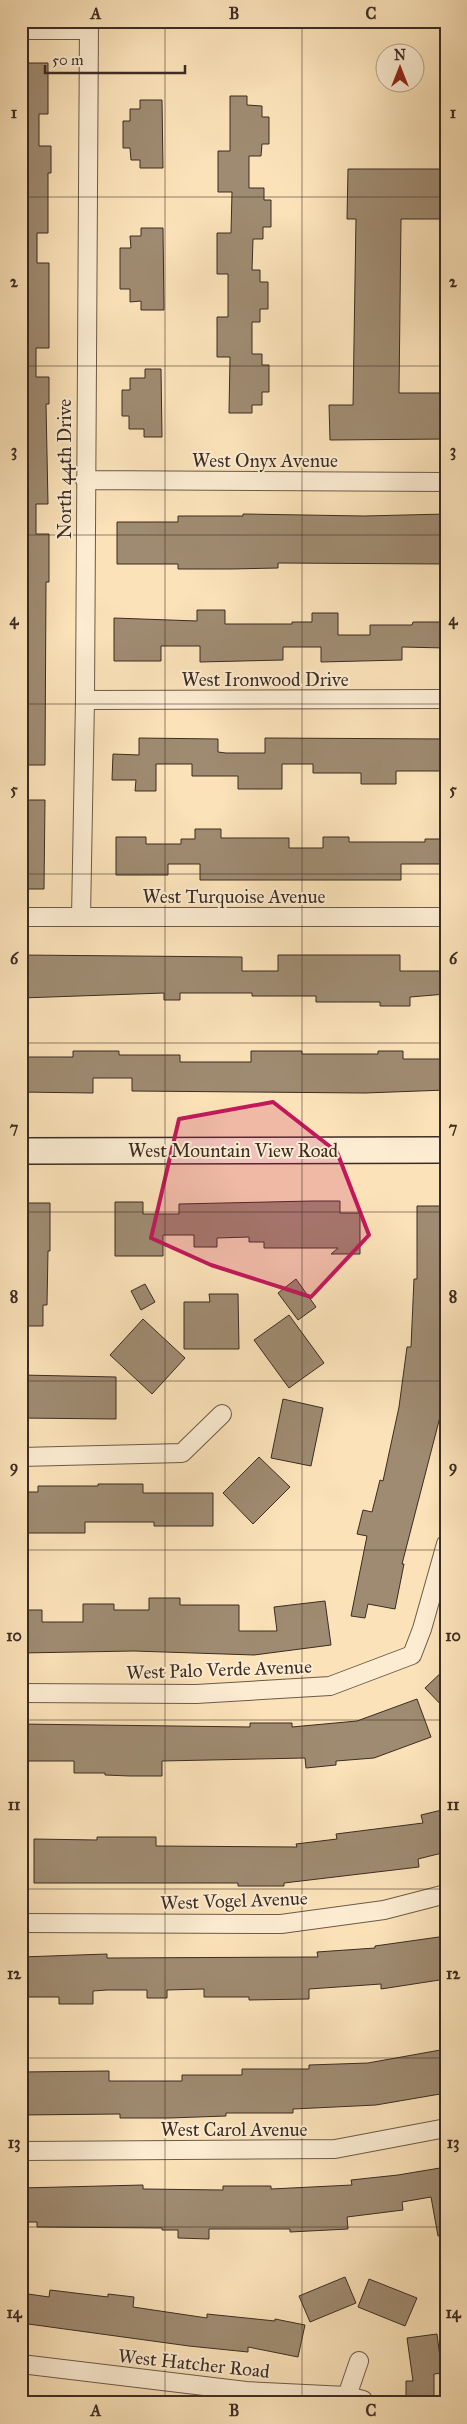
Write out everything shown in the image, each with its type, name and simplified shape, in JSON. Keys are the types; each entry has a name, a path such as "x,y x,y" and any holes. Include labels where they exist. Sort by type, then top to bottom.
{"street":[{"path":"21,30 89,26"},
{"name":"North 44th Drive","path":"81,917 85,700 89,26"},
{"name":"West Onyx Avenue","path":"85,480 446,482"},
{"name":"West Ironwood Drive","path":"85,700 446,699"},
{"name":"West Turquoise Avenue","path":"21,917 446,917"},
{"name":"West Mountain View Road","path":"21,1151 446,1150"},
{"path":"21,1456 182,1453 222,1414"},
{"name":"West Palo Verde Avenue","path":"21,1693 196,1694 330,1686 412,1655 427,1614 446,1544"},
{"name":"West Vogel Avenue","path":"21,1923 281,1924 384,1910 446,1894"},
{"name":"West Carol Avenue","path":"21,2151 335,2149 446,2128"},
{"path":"358,2400 359,2361"},
{"name":"West Hatcher Road","path":"21,2364 246,2391 358,2400"}],"highlighted area":[{"path":"273,1102 337,1152 369,1235 311,1297 211,1265 151,1238 179,1119"}],"building":[{"path":"21,63 48,63 48,114 39,114 39,146 51,146 51,173 48,173 48,233 37,233 37,263 49,263 49,348 36,348 36,377 49,377 49,404 46,404 48,504 36,504 36,534 49,534 49,582 46,582 45,765 21,765"},
{"path":"230,96 247,96 247,105 262,106 262,117 269,117 269,144 262,144 261,156 249,156 249,188 264,188 264,200 271,200 271,227 263,227 263,239 253,239 252,270 260,270 260,282 268,282 268,309 260,309 260,322 252,322 252,354 262,354 262,365 269,365 269,392 262,392 262,405 252,405 252,413 229,413 230,357 217,357 217,317 228,317 228,274 217,274 217,233 231,233 232,192 218,192 218,151 230,151"},
{"path":"140,100 162,100 163,168 140,168 140,160 131,160 130,148 123,148 123,121 130,121 130,109 140,109"},
{"path":"348,169 446,169 446,219 401,219 399,393 446,393 446,439 330,440 329,405 353,405 356,219 347,219"},
{"path":"141,228 163,228 164,310 141,310 141,301 130,302 130,289 120,289 120,248 131,248 130,236 141,236"},
{"path":"145,369 161,369 162,437 144,437 144,429 129,429 129,416 122,416 122,390 130,390 130,378 145,378"},
{"path":"243,514 364,516 446,514 446,564 278,563 278,568 178,569 178,564 117,564 117,522 178,522 178,516 243,516"},
{"path":"197,610 225,610 225,624 292,624 292,622 312,622 312,613 338,613 338,635 370,635 370,625 412,625 413,622 446,622 446,648 402,647 402,660 321,662 321,647 283,647 283,660 200,662 200,646 161,646 161,661 114,661 114,618 197,621"},
{"path":"139,738 218,739 218,752 226,753 265,753 265,738 446,739 446,771 396,771 396,784 361,784 361,773 313,773 313,764 282,764 282,789 238,789 238,776 192,776 192,764 156,764 156,791 135,791 136,780 112,780 113,754 139,755"},
{"path":"21,800 45,800 44,889 21,889"},
{"path":"195,829 221,829 221,838 289,838 289,848 323,848 323,837 349,837 349,842 425,842 425,839 446,839 446,864 401,864 401,880 200,880 200,864 168,864 168,875 116,875 116,837 146,837 146,844 181,844 181,839 195,839"},
{"path":"21,955 242,957 242,971 278,971 278,955 400,955 400,971 446,971 446,994 410,997 410,1006 380,1006 380,1002 316,1002 316,996 252,996 252,993 180,993 180,1000 164,1000 164,993 21,998"},
{"path":"73,1051 119,1051 119,1055 180,1055 180,1062 251,1062 251,1051 302,1051 302,1054 378,1054 378,1051 403,1051 403,1059 446,1059 446,1090 365,1093 132,1091 132,1078 93,1078 93,1093 21,1092 21,1057 73,1057"},
{"path":"340,1201 340,1213 360,1213 360,1254 331,1254 338,1248 264,1248 264,1242 249,1242 249,1237 217,1238 217,1247 194,1247 194,1235 163,1235 163,1256 115,1256 115,1202 143,1202 143,1214 179,1214 179,1204"},
{"path":"21,1203 50,1203 47,1305 43,1305 43,1326 21,1326"},
{"path":"417,1206 446,1206 446,1378 441,1413 402,1564 404,1564 395,1609 368,1604 365,1618 351,1616 367,1536 357,1534 363,1510 372,1512 380,1480 383,1481 399,1407 407,1347 411,1347 414,1279 417,1279"},
{"path":"296,1279 316,1307 298,1320 278,1293"},
{"path":"145,1284 155,1302 141,1310 131,1291"},
{"path":"209,1294 238,1294 239,1349 184,1349 184,1302 210,1302"},
{"path":"289,1315 324,1363 289,1388 254,1340"},
{"path":"143,1319 185,1358 152,1394 110,1355"},
{"path":"21,1375 116,1377 116,1419 21,1418"},
{"path":"283,1399 323,1408 311,1466 271,1458"},
{"path":"259,1457 290,1487 253,1524 223,1493"},
{"path":"98,1484 143,1484 143,1493 213,1493 213,1526 154,1526 154,1522 85,1522 85,1533 21,1533 21,1492 38,1492 38,1486 98,1486"},
{"path":"149,1598 180,1598 180,1605 239,1605 239,1631 277,1631 274,1607 325,1601 331,1645 254,1655 134,1651 21,1653 21,1610 42,1610 42,1622 83,1622 83,1604 114,1604 114,1610 149,1610"},
{"path":"446,1668 446,1710 425,1688"},
{"path":"417,1699 431,1737 374,1758 336,1761 336,1765 306,1768 305,1758 162,1761 162,1776 130,1776 105,1775 105,1773 74,1773 74,1761 21,1761 21,1724 250,1727 250,1723 292,1723 292,1727 357,1721"},
{"path":"446,1809 446,1852 418,1859 419,1867 284,1883 284,1886 238,1886 238,1883 34,1883 34,1839 97,1840 97,1837 156,1837 156,1846 297,1847 296,1844 337,1839 336,1834 423,1823 421,1815"},
{"path":"446,1936 446,1979 381,1989 381,1984 309,1989 309,1999 249,2000 249,1997 204,1997 204,1989 167,1990 167,1998 147,1998 147,1990 107,1990 93,1991 93,2004 59,2004 59,1997 21,1997 21,1957 107,1954 107,1958 318,1957 317,1952 375,1948 375,1946"},
{"path":"446,2049 446,2093 376,2105 293,2109 293,2113 226,2113 226,2116 169,2118 120,2118 120,2114 21,2115 21,2072 109,2071 109,2081 182,2081 182,2075 242,2075 242,2069 309,2069 309,2065 368,2063"},
{"path":"446,2167 446,2235 438,2236 431,2197 402,2202 403,2210 347,2217 348,2229 290,2232 290,2229 209,2229 209,2239 178,2238 178,2230 162,2230 162,2228 37,2227 37,2222 21,2222 21,2188 143,2185 143,2189 223,2190 223,2186 271,2186 271,2189 352,2185 351,2180"},
{"path":"345,2277 356,2303 310,2322 299,2296"},
{"path":"369,2279 417,2298 405,2326 358,2307"},
{"path":"50,2290 108,2297 108,2294 134,2297 133,2307 207,2318 207,2314 275,2321 275,2319 305,2325 298,2357 248,2347 248,2352 189,2346 21,2323 21,2293 49,2297"},
{"path":"437,2334 442,2373 434,2374 434,2403 406,2403 406,2381 413,2381 407,2338"}]}
